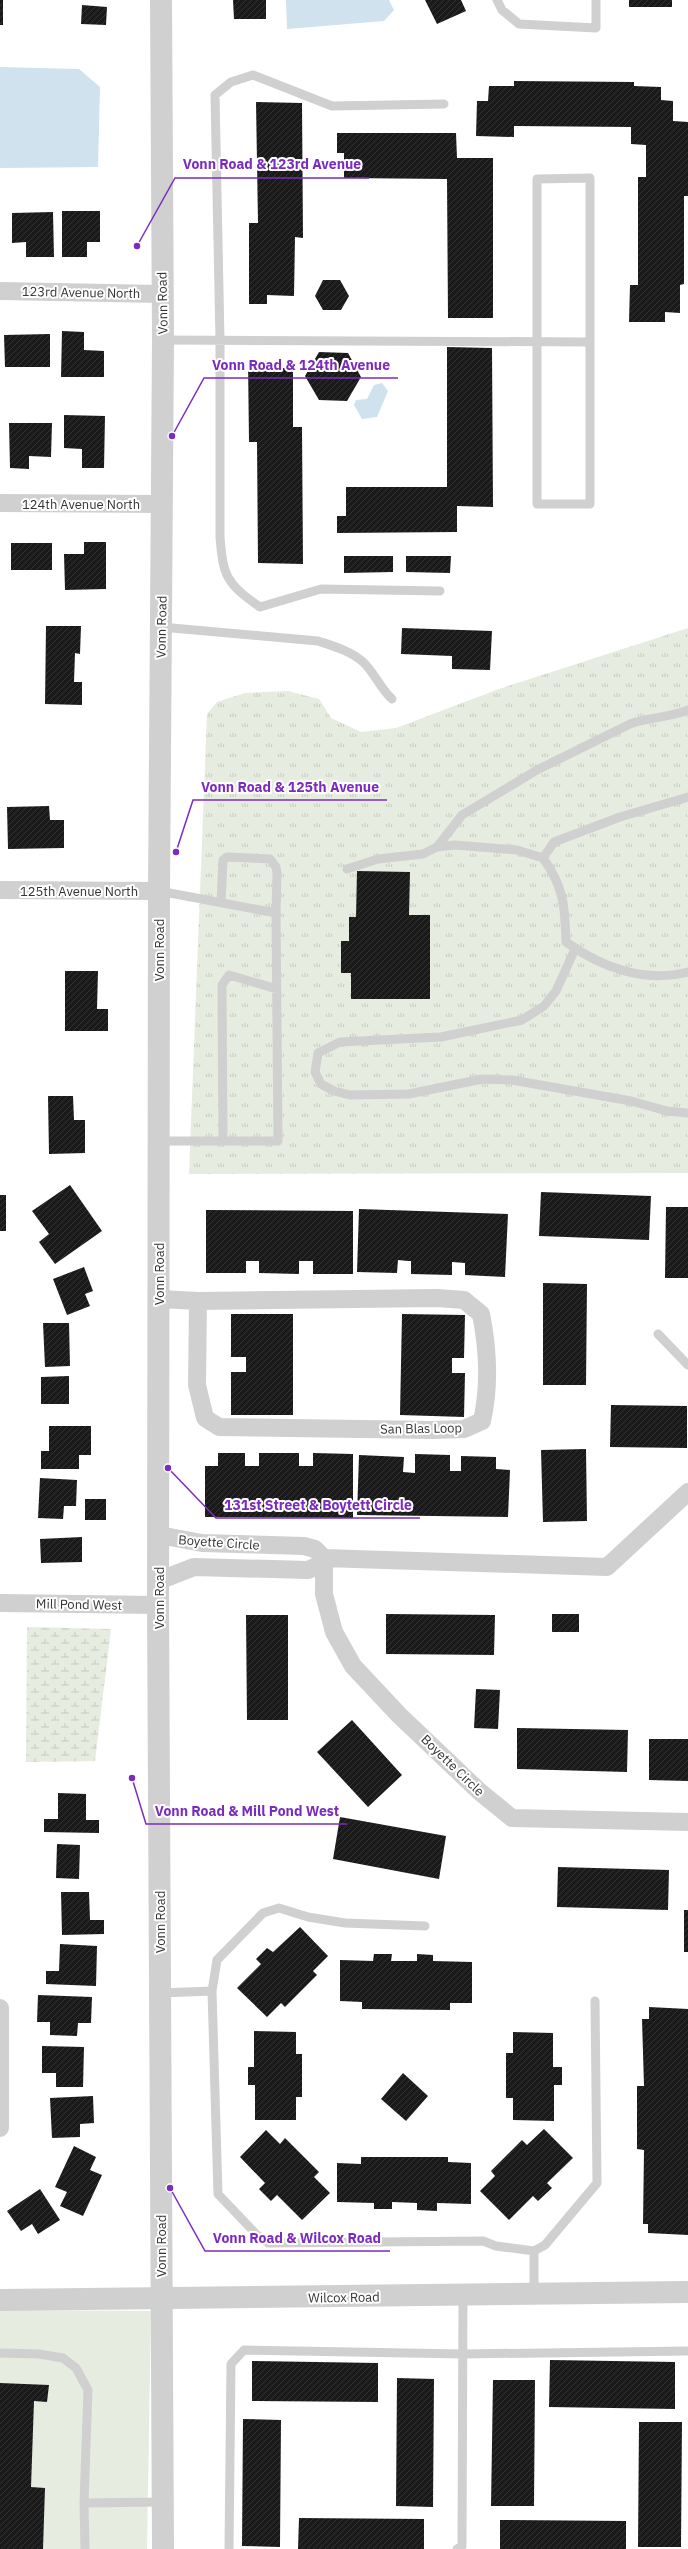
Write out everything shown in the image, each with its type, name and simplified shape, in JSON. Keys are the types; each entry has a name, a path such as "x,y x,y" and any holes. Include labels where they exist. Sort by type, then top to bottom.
{"street":[{"name":"Vonn Road","path":"161,0 163,340 159,891 158,1604 163,2549"},
{"name":"123rd Avenue North","path":"0,291 162,294"},
{"name":"124th Avenue North","path":"0,503 162,504"},
{"name":"125th Avenue North","path":"0,890 159,891"},
{"name":"San Blas Loop","path":"159,1299 198,1301 436,1298 464,1300 481,1314 487,1344 486,1402 482,1421 464,1429 456,1430 219,1427 205,1418 197,1385 198,1301"},
{"path":"324,1558 607,1567 688,1492"},
{"name":"Boyette Circle","path":"159,1535 202,1543 304,1546 315,1550 324,1558 324,1594 334,1632 353,1666 399,1715 480,1792 512,1818 688,1822"},
{"name":"Boyette Circle","path":"158,1581 194,1567 308,1570 317,1566 324,1558"},
{"name":"Mill Pond West","path":"0,1603 158,1604"},
{"path":"0,2008 0,2128"},
{"name":"Wilcox Road","path":"0,2300 162,2300 688,2292"}],"lane":[{"path":"497,0 502,10 519,24 596,28 596,0"},
{"path":"440,591 321,589 260,607 239,592 222,568 220,537 220,340 215,95 231,82 254,75 332,106 444,104"},
{"path":"590,178 590,342 590,504 537,504 537,179 590,178"},
{"path":"163,340 537,340 590,342"},
{"path":"161,627 318,641 340,648 364,663 381,689 392,699"},
{"path":"437,847 462,815 537,770 642,719 673,716 688,710"},
{"path":"543,858 554,842 620,817 688,797"},
{"path":"347,869 378,859 423,854 437,847 455,845 510,850 543,858 561,890 565,906 566,942 575,949 635,975 659,978 688,972"},
{"path":"159,1141 278,1141 277,873 276,867 270,859 227,857 223,860 221,902"},
{"path":"159,891 276,913"},
{"path":"575,949 556,991 544,1006 522,1020 441,1037 340,1042 318,1053 315,1072 321,1084 334,1091 350,1095 373,1096 410,1094 482,1079 512,1080 631,1101 667,1111 688,1112"},
{"path":"223,1141 222,985 229,975 277,990"},
{"path":"658,1334 688,1365"},
{"path":"425,1926 345,1923 308,1917 279,1908 263,1913 217,1960 212,1991 218,2194 256,2234 268,2243 483,2241 496,2246 534,2251 545,2245 597,2183 595,2001"},
{"path":"160,1993 212,1991"},
{"path":"534,2251 534,2295"},
{"path":"457,2549 462,2546 463,2296"},
{"path":"229,2549 230,2364 244,2350 462,2354 688,2351"},
{"path":"0,2353 39,2354 63,2358 76,2368 88,2390 84,2503 85,2549"},
{"path":"84,2503 162,2502"}],"green space":[{"path":"688,628 688,1173 189,1174 207,714 217,702 245,693 288,691 319,699 331,718 361,732 396,728 499,689"},
{"path":"27,1627 111,1629 95,1761 26,1762"},
{"path":"0,2310 151,2311 147,2549 0,2549"}],"water":[{"path":"286,0 389,0 394,10 384,21 287,29"},
{"path":"0,67 79,69 100,87 98,167 0,168"},
{"path":"382,383 388,391 377,417 362,419 354,405 356,400 367,399 374,385"}],"building":[{"path":"0,0 3,0 3,25 0,25"},
{"path":"233,0 266,0 266,19 234,19"},
{"path":"425,0 461,0 466,11 437,24"},
{"path":"629,0 672,0 672,7 629,7"},
{"path":"82,5 107,7 106,25 81,24"},
{"path":"514,81 634,82 634,86 661,87 661,100 673,101 673,121 688,122 688,196 684,196 684,284 680,285 680,313 665,312 665,322 629,322 630,285 638,285 638,177 646,177 646,145 631,144 631,127 514,126 514,137 476,136 477,101 488,101 489,86 514,86"},
{"path":"256,102 302,103 303,238 295,237 294,296 267,295 267,304 249,304 249,223 258,223"},
{"path":"337,133 456,133 457,158 493,158 493,318 448,318 447,179 344,178 344,153 337,153"},
{"path":"62,211 100,211 100,242 87,242 87,257 62,257"},
{"path":"53,212 54,257 26,257 26,242 12,243 12,213"},
{"path":"323,280 340,280 349,296 341,310 323,310 315,296"},
{"path":"62,331 84,332 84,350 104,351 104,377 61,377"},
{"path":"50,334 50,367 5,367 4,335"},
{"path":"447,347 492,348 493,507 457,506 457,532 337,533 337,516 346,516 346,487 447,487"},
{"path":"319,352 348,353 361,377 347,401 319,400 305,376"},
{"path":"248,361 267,361 267,368 293,368 293,427 302,427 303,564 258,563 257,442 249,442"},
{"path":"64,415 105,416 104,468 82,468 82,449 64,448"},
{"path":"9,423 52,423 51,457 29,456 29,469 10,468"},
{"path":"84,542 106,542 106,589 65,590 64,554 84,554"},
{"path":"11,543 52,543 52,570 11,570"},
{"path":"344,556 393,556 393,572 344,573"},
{"path":"406,556 451,556 450,573 406,572"},
{"path":"46,626 81,626 80,654 75,653 74,682 82,682 82,705 45,704"},
{"path":"402,628 492,631 490,670 452,669 452,656 401,654"},
{"path":"49,806 50,820 64,820 64,848 8,849 7,807"},
{"path":"357,871 410,872 409,915 430,915 430,999 351,999 351,973 341,973 341,941 349,941 349,917 356,917"},
{"path":"65,971 98,971 97,1009 108,1009 108,1031 65,1031"},
{"path":"48,1096 73,1096 74,1120 85,1120 85,1153 49,1154"},
{"path":"70,1185 102,1231 55,1264 39,1242 49,1234 32,1211"},
{"path":"541,1192 651,1196 649,1240 539,1236"},
{"path":"0,1195 6,1195 6,1231 0,1231"},
{"path":"666,1207 688,1207 688,1278 665,1278"},
{"path":"359,1209 508,1214 505,1277 465,1275 465,1263 452,1262 452,1275 411,1274 411,1261 398,1260 397,1273 357,1272"},
{"path":"206,1210 353,1211 353,1274 313,1274 313,1261 299,1261 299,1274 259,1273 259,1261 246,1261 246,1273 206,1273"},
{"path":"84,1267 93,1291 85,1294 90,1306 67,1315 53,1279"},
{"path":"543,1283 587,1284 586,1385 543,1385"},
{"path":"231,1314 293,1314 293,1415 231,1415 231,1372 246,1372 246,1357 231,1357"},
{"path":"402,1314 465,1315 464,1358 452,1358 452,1373 465,1373 464,1417 400,1415"},
{"path":"43,1323 69,1323 70,1366 45,1367"},
{"path":"69,1376 69,1404 41,1404 41,1377"},
{"path":"611,1405 687,1406 687,1448 610,1447"},
{"path":"49,1426 91,1426 91,1455 79,1455 79,1469 41,1469 41,1451 49,1451"},
{"path":"586,1449 587,1521 543,1522 541,1450"},
{"path":"218,1453 245,1453 245,1466 259,1466 259,1453 299,1453 299,1466 313,1466 313,1453 353,1454 353,1518 205,1517 205,1466 218,1466"},
{"path":"415,1454 450,1455 450,1471 461,1471 461,1456 496,1457 496,1469 510,1470 508,1517 357,1515 359,1455 404,1457 403,1472 415,1473"},
{"path":"40,1478 77,1480 76,1506 64,1506 63,1519 38,1518"},
{"path":"85,1499 106,1499 106,1520 85,1520"},
{"path":"82,1537 82,1562 41,1563 40,1539"},
{"path":"386,1614 495,1615 494,1655 386,1654"},
{"path":"552,1614 579,1614 579,1632 552,1632"},
{"path":"246,1615 288,1615 288,1720 247,1720"},
{"path":"476,1689 500,1690 498,1729 474,1728"},
{"path":"352,1720 402,1775 368,1807 317,1752"},
{"path":"517,1728 628,1730 627,1772 517,1769"},
{"path":"649,1739 688,1739 688,1781 649,1780"},
{"path":"58,1793 86,1794 86,1820 99,1820 99,1833 44,1832 44,1819 58,1819"},
{"path":"340,1817 446,1836 439,1879 333,1859"},
{"path":"57,1844 80,1845 79,1879 56,1878"},
{"path":"558,1867 669,1870 668,1910 557,1907"},
{"path":"61,1892 89,1892 90,1920 104,1920 104,1934 62,1935"},
{"path":"684,1910 688,1910 688,1952 684,1952"},
{"path":"300,1927 328,1956 313,1971 317,1975 285,2007 281,2003 267,2017 237,1988 261,1964 256,1959 267,1948 273,1952"},
{"path":"60,1944 97,1946 96,1986 46,1984 46,1971 59,1971"},
{"path":"374,1954 392,1954 391,1961 417,1961 417,1954 433,1955 433,1961 472,1962 472,2003 450,2003 450,2010 362,2009 362,2002 340,2001 340,1960 373,1961"},
{"path":"38,1995 92,1997 91,2023 78,2023 77,2036 50,2035 50,2022 37,2022"},
{"path":"649,2007 688,2009 688,2235 648,2233 648,2224 643,2224 644,2150 637,2149 637,2086 644,2086 642,2019 649,2019"},
{"path":"254,2031 296,2032 296,2054 302,2054 302,2097 296,2097 296,2120 255,2120 255,2085 248,2085 248,2067 254,2067"},
{"path":"513,2032 553,2033 553,2067 562,2067 562,2085 554,2085 554,2121 513,2120 513,2098 506,2098 506,2053 513,2053"},
{"path":"42,2046 84,2047 83,2087 56,2087 56,2073 42,2073"},
{"path":"403,2073 428,2096 406,2121 381,2099"},
{"path":"93,2096 94,2123 80,2124 80,2137 52,2138 50,2098"},
{"path":"544,2129 573,2158 547,2183 552,2188 538,2201 533,2196 509,2220 480,2191 495,2176 491,2171 522,2140 527,2145"},
{"path":"266,2130 280,2144 285,2138 319,2172 314,2177 330,2193 302,2220 277,2195 271,2201 259,2189 265,2183 240,2157"},
{"path":"74,2146 96,2157 90,2170 102,2175 83,2216 60,2206 67,2192 55,2187"},
{"path":"361,2157 448,2157 448,2162 471,2163 471,2204 437,2203 437,2211 417,2210 417,2203 392,2202 392,2209 374,2209 374,2203 337,2202 337,2163 361,2164"},
{"path":"40,2189 60,2220 38,2234 32,2224 21,2231 7,2211"},
{"path":"550,2360 675,2362 675,2409 549,2407"},
{"path":"252,2361 378,2363 378,2402 252,2401"},
{"path":"397,2378 434,2379 433,2507 396,2506"},
{"path":"493,2380 535,2380 534,2506 491,2506"},
{"path":"0,2383 49,2385 47,2402 34,2401 31,2487 45,2488 43,2549 0,2549"},
{"path":"243,2419 281,2420 280,2547 242,2546"},
{"path":"639,2422 682,2422 681,2547 638,2547"},
{"path":"299,2518 424,2519 424,2549 298,2549"},
{"path":"500,2520 626,2521 626,2549 500,2549"}],"place":[{"name":"Vonn Road & 123rd Avenue","path":"137,246"},
{"name":"Vonn Road & 124th Avenue","path":"172,436"},
{"name":"Vonn Road & 125th Avenue","path":"176,852"},
{"name":"131st Street & Boytett Circle","path":"168,1468"},
{"name":"Vonn Road & Mill Pond West","path":"132,1778"},
{"name":"Vonn Road & Wilcox Road","path":"170,2188"}]}
